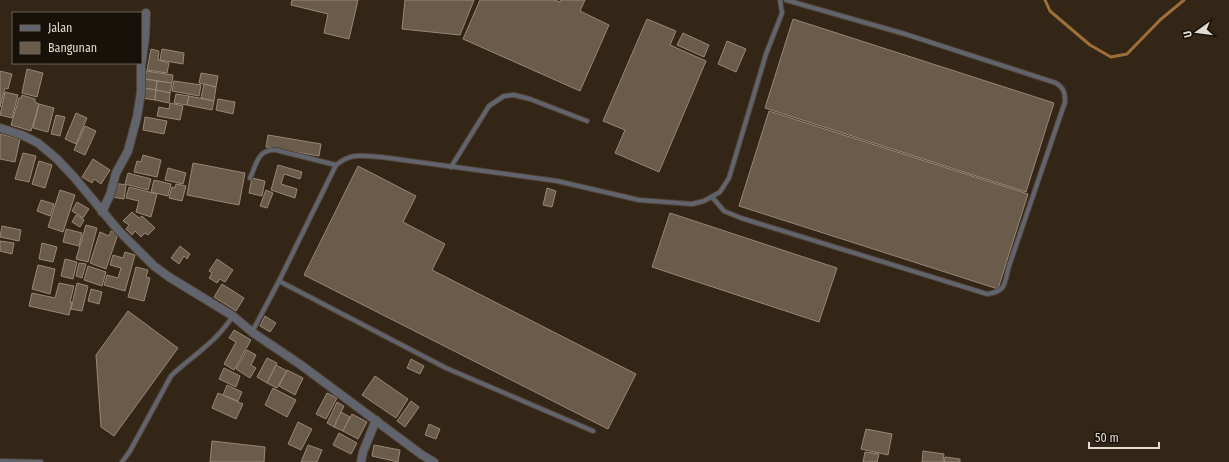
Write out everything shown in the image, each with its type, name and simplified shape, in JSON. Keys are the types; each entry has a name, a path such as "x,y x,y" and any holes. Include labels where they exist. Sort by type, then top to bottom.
{"street":[{"path":"142,60 146,13"},
{"path":"102,212 110,196 116,173 128,151 137,117 141,92 141,64"},
{"path":"0,128 22,135 38,143 57,159 118,230 154,266 169,277 233,316 252,332 301,365 434,462"},
{"path":"361,462 363,452 376,420"}],"lane":[{"path":"252,332 279,281 336,165 345,158 356,155 381,157 557,181 639,200 692,204 704,201 720,192 730,178 766,54 782,13 780,0"},
{"path":"712,197 724,211 749,220 986,294 1000,291 1003,288 1009,266 1065,102 1065,93 1062,87 1056,83 905,34 786,0"},
{"path":"451,167 489,106 504,96 514,95 530,99 587,121"},
{"path":"250,178 260,154 269,150 276,150 336,165"},
{"path":"279,281 446,368 593,431"},
{"path":"122,462 130,451 171,376 224,329 233,316"},
{"path":"0,461 41,462"}],"building":[{"path":"292,0 358,0 349,39 324,33 328,14 291,5"},
{"path":"405,0 474,0 460,35 402,29"},
{"path":"480,0 555,0 560,2 561,0 585,0 580,11 609,25 580,91 463,39"},
{"path":"647,19 676,31 670,45 706,61 659,172 615,153 625,130 603,121"},
{"path":"793,19 1054,103 1026,192 765,108"},
{"path":"683,33 709,45 704,57 677,45"},
{"path":"727,41 746,49 736,72 718,64"},
{"path":"151,49 159,51 158,60 169,63 167,73 147,70"},
{"path":"162,49 184,53 183,64 160,60"},
{"path":"27,69 43,73 37,97 22,93"},
{"path":"0,71 12,74 8,89 5,88 0,107"},
{"path":"146,71 173,75 172,83 145,79"},
{"path":"201,73 218,76 216,87 199,83"},
{"path":"145,79 157,81 156,90 143,88"},
{"path":"157,81 172,83 170,93 156,90"},
{"path":"174,81 201,85 199,96 172,91"},
{"path":"204,84 216,87 214,101 201,98"},
{"path":"143,88 156,90 155,100 142,98"},
{"path":"156,90 170,93 169,103 155,100"},
{"path":"5,92 18,95 12,118 0,115"},
{"path":"176,94 189,96 187,105 174,103"},
{"path":"22,95 35,99 35,102 39,104 31,131 11,125 19,98 21,98"},
{"path":"189,96 214,101 212,110 187,105"},
{"path":"218,99 235,102 233,114 216,110"},
{"path":"170,103 183,106 180,120 157,116 159,107 169,109"},
{"path":"39,104 54,108 48,132 33,128"},
{"path":"769,111 1028,194 998,289 739,206"},
{"path":"76,113 87,118 76,144 65,139"},
{"path":"56,115 65,117 60,136 51,134"},
{"path":"145,117 167,121 164,134 143,130"},
{"path":"85,126 96,131 85,155 74,150"},
{"path":"0,134 20,139 15,162 0,159"},
{"path":"268,135 321,144 319,156 266,147"},
{"path":"23,153 36,156 29,182 15,179"},
{"path":"143,155 161,160 157,177 134,172 137,161 141,162"},
{"path":"93,159 110,170 101,184 94,179 92,183 82,177"},
{"path":"39,161 52,165 45,188 32,184"},
{"path":"193,163 245,173 239,205 187,195"},
{"path":"278,165 302,172 300,179 284,174 281,184 297,189 295,198 271,190"},
{"path":"358,166 416,196 403,222 445,244 432,270 636,374 608,429 304,275"},
{"path":"168,168 186,173 183,184 165,180"},
{"path":"128,173 151,179 148,190 125,184"},
{"path":"252,178 265,181 262,196 249,193"},
{"path":"154,180 171,184 168,196 151,192"},
{"path":"114,183 126,185 124,199 112,197"},
{"path":"176,184 186,186 182,201 169,198 172,187 175,188"},
{"path":"129,187 157,194 151,217 136,212 139,201 126,198"},
{"path":"547,188 556,191 552,207 543,205"},
{"path":"60,190 75,195 63,232 48,227"},
{"path":"266,190 273,193 267,208 260,206"},
{"path":"41,200 54,204 50,216 37,211"},
{"path":"77,202 89,209 83,218 72,211"},
{"path":"132,212 139,218 142,216 155,228 148,235 145,233 141,237 135,231 132,235 126,229 129,225 123,221"},
{"path":"670,213 837,268 819,322 652,267"},
{"path":"76,215 84,220 80,227 72,222"},
{"path":"86,225 97,228 88,262 76,259"},
{"path":"2,226 21,230 19,241 0,237"},
{"path":"66,229 82,233 79,246 63,242"},
{"path":"111,231 118,234 106,269 90,263 100,232 109,236"},
{"path":"0,241 14,243 12,254 0,251"},
{"path":"42,243 57,247 53,262 39,259"},
{"path":"180,246 190,254 187,259 184,256 179,264 171,258"},
{"path":"125,252 135,255 125,291 104,285 107,275 118,278 121,268 110,265 113,255 123,258"},
{"path":"65,259 77,262 73,279 61,276"},
{"path":"217,259 233,270 225,282 220,279 217,283 209,278 212,273 209,271"},
{"path":"79,263 86,264 82,278 76,276"},
{"path":"38,265 55,269 50,294 32,289"},
{"path":"88,266 106,272 102,286 84,280"},
{"path":"136,267 148,270 146,277 150,278 144,301 128,297"},
{"path":"59,283 74,286 70,302 72,302 69,315 29,306 32,293 55,298"},
{"path":"77,283 88,286 82,311 71,309"},
{"path":"222,284 244,298 236,311 214,297"},
{"path":"91,289 102,292 99,304 88,301"},
{"path":"128,311 178,348 114,436 101,427 96,355"},
{"path":"265,316 276,323 270,332 260,326"},
{"path":"234,330 251,340 234,370 224,364 236,342 229,338"},
{"path":"247,350 256,355 251,365 256,368 250,378 236,369"},
{"path":"267,358 277,363 267,383 257,377"},
{"path":"411,359 424,366 420,374 407,368"},
{"path":"276,365 287,371 277,388 267,383"},
{"path":"224,368 240,376 236,387 219,379"},
{"path":"287,370 303,378 295,395 279,386"},
{"path":"375,376 408,399 396,418 362,395"},
{"path":"227,385 242,392 238,401 223,395"},
{"path":"273,388 296,400 287,417 265,405"},
{"path":"218,393 243,404 236,419 212,408"},
{"path":"327,393 337,398 326,419 316,414"},
{"path":"411,401 419,407 405,427 397,421"},
{"path":"337,402 344,406 334,427 327,423"},
{"path":"341,412 350,417 343,431 334,427"},
{"path":"352,414 367,422 358,439 343,431"},
{"path":"298,422 312,429 301,450 288,444"},
{"path":"429,424 440,429 436,439 425,435"},
{"path":"866,429 892,434 888,455 861,449"},
{"path":"339,433 357,443 351,454 333,445"},
{"path":"212,441 265,447 264,462 210,462"},
{"path":"308,445 322,450 317,462 301,462"},
{"path":"374,445 400,450 398,462 372,456"},
{"path":"923,451 944,454 943,462 922,462"},
{"path":"865,452 879,454 877,462 863,462"},
{"path":"945,457 960,459 960,462 944,462"}],"waterway":[{"path":"1045,0 1050,11 1090,45 1111,57 1127,54 1160,20 1184,0"}]}
